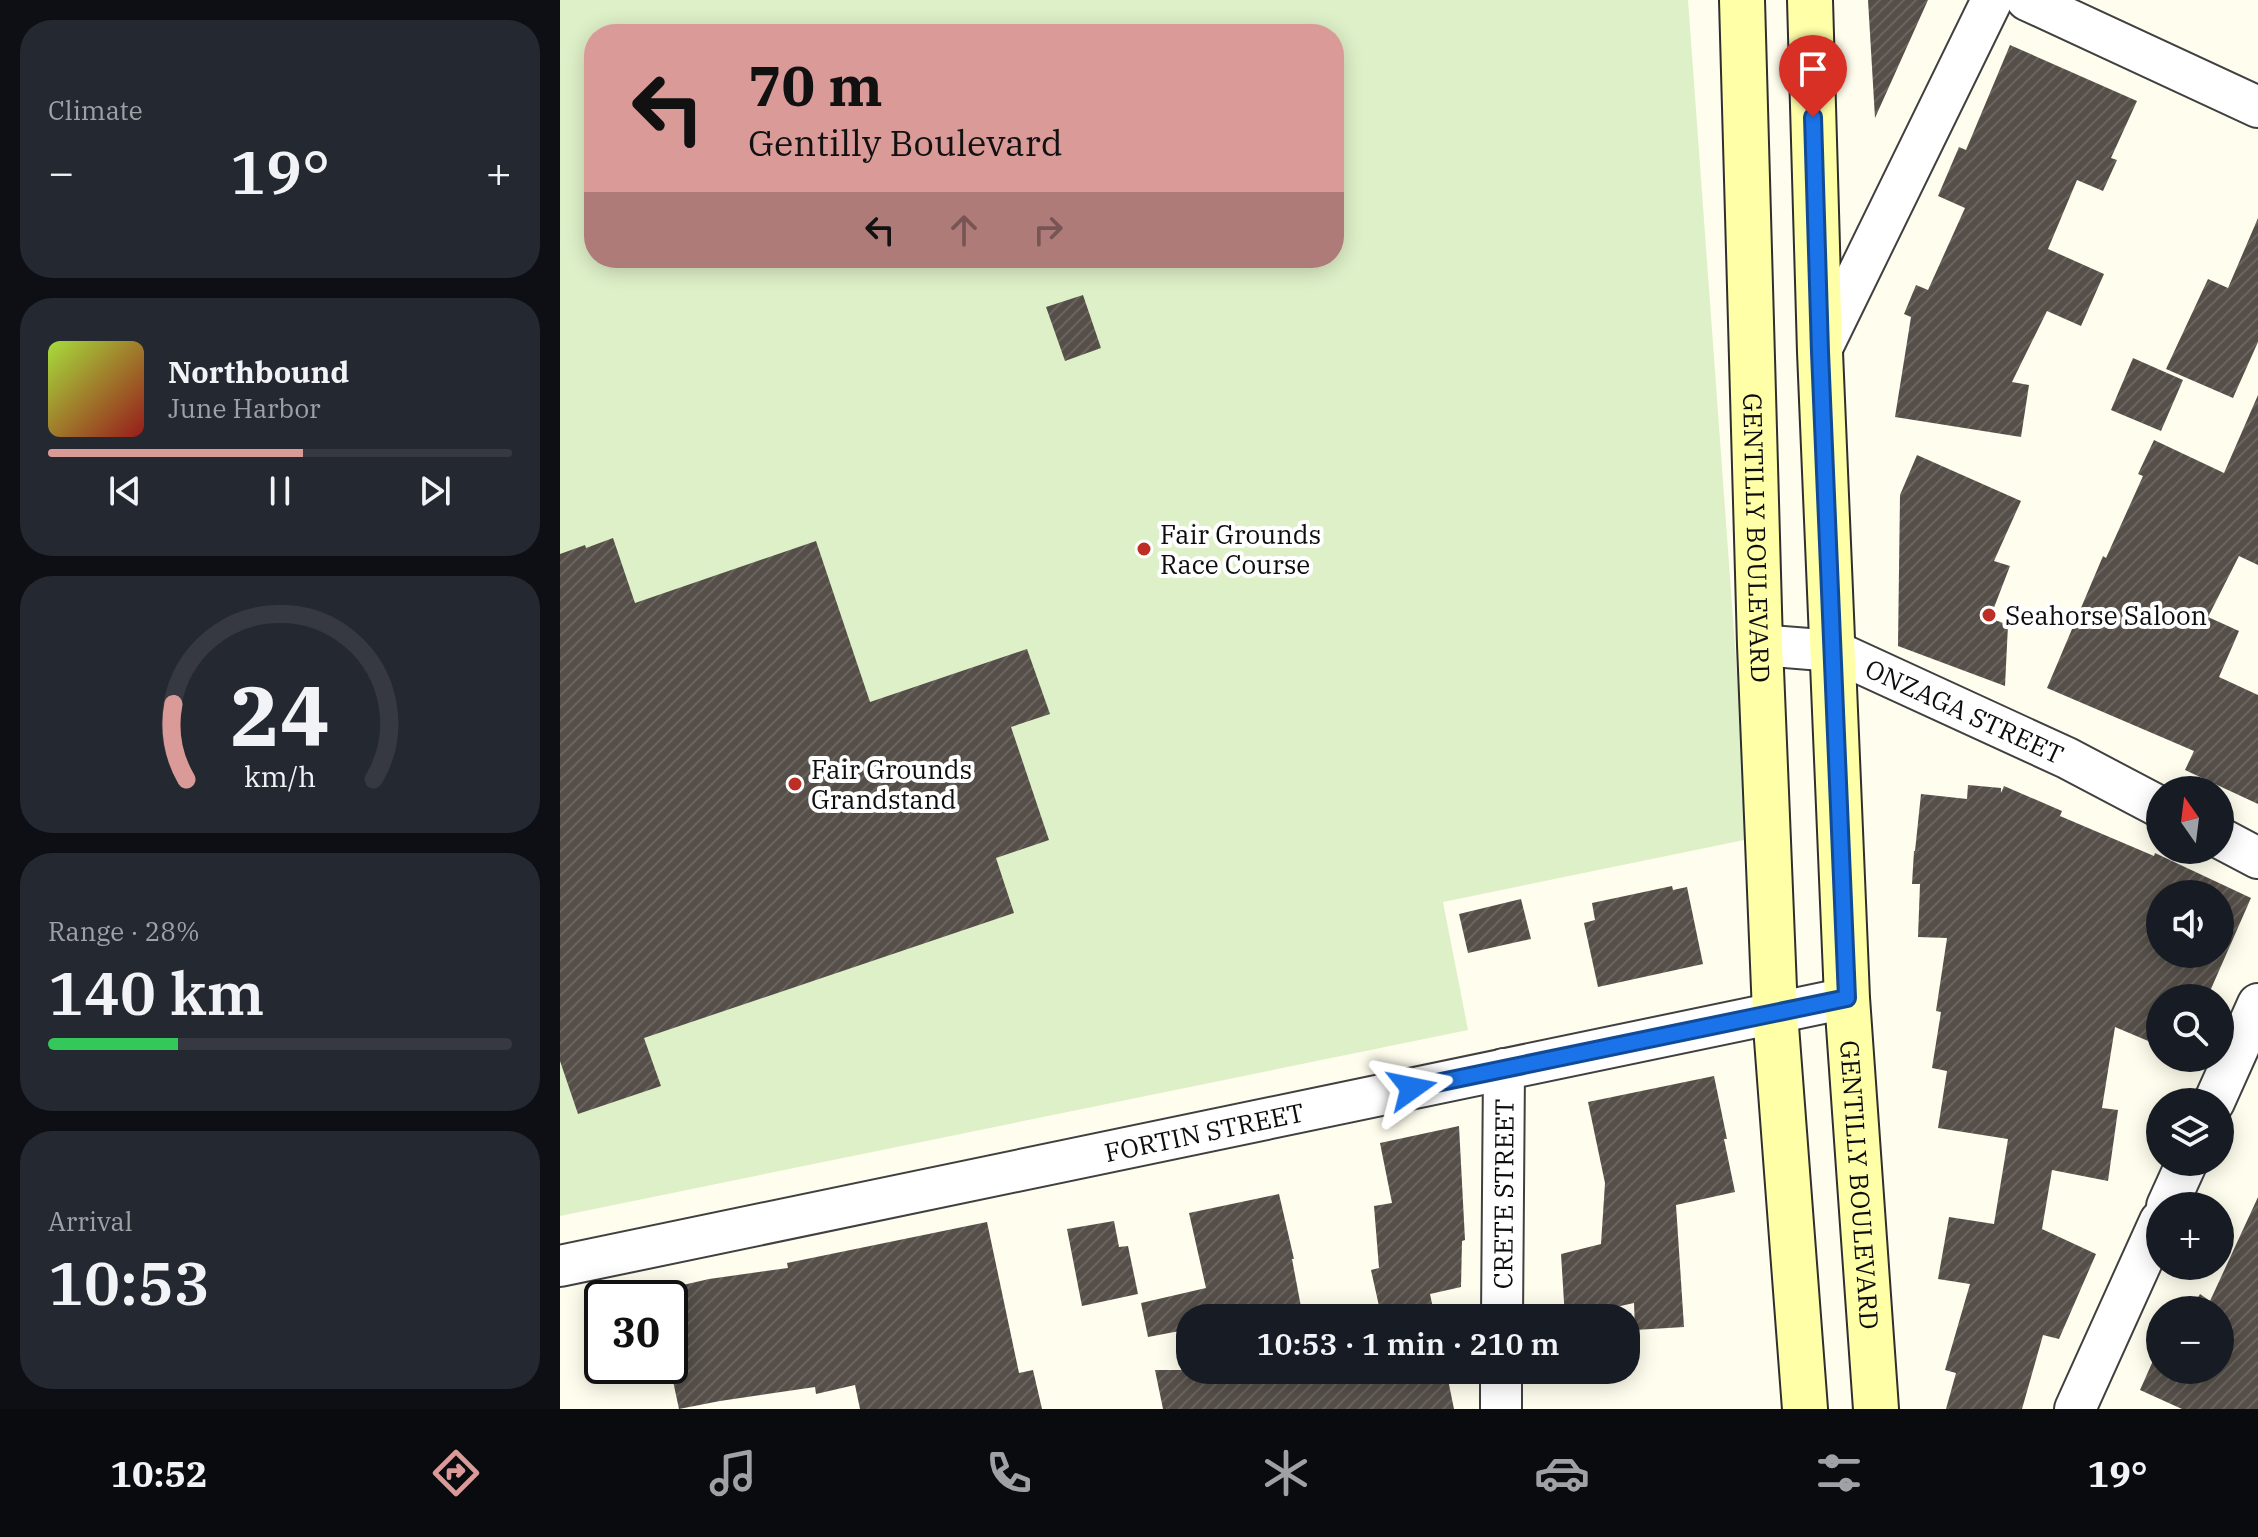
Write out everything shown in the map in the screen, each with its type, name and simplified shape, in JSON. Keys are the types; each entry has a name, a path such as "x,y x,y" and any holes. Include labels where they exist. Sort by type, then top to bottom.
{"main road":[{"name":"GENTILLY BOULEVARD","path":"1742,0 1760,645 1775,1013 1805,1409"},
{"name":"GENTILLY BOULEVARD","path":"1810,0 1820,352 1847,998 1876,1409"}],"street":[{"path":"1820,352 1992,0"},
{"path":"2027,0 2258,107"},
{"name":"ONZAGA STREET","path":"1760,645 1834,651 2067,758 2146,800"},
{"path":"2234,845 2258,858"},
{"name":"FORTIN STREET","path":"560,1266 1847,998"},
{"path":"2220,1088 2258,1004"},
{"name":"CRETE STREET","path":"1502,1304 1504,1069"},
{"path":"2075,1409 2146,1252"},
{"path":"1501,1384 1501,1409"}],"green space":[{"name":"Fair Grounds Race Course","path":"560,0 1688,0 1749,839 1443,902 1468,1030 560,1216"}],"building":[{"path":"1868,0 1928,0 1875,118"},
{"path":"2010,45 2137,101 2111,158 2117,160 2103,191 2077,180 2048,249 2104,274 2081,326 2047,311 2012,382 2029,385 2021,437 1895,417 1911,317 1904,314 1916,285 1928,290 1965,208 1938,196 1959,147 1966,150"},
{"path":"2258,218 2258,342 2233,398 2166,369 2208,279 2228,288"},
{"path":"1083,295 1101,348 1065,361 1046,307"},
{"path":"2133,358 2183,380 2161,431 2111,410"},
{"path":"2258,395 2258,565 2239,556 2208,617 2239,631 2219,677 2258,695 2258,804 2234,793 2234,776 2198,776 2185,770 2194,751 2047,688 2103,556 2106,558 2143,476 2138,474 2154,440 2224,473"},
{"path":"1917,455 2021,501 1994,561 2010,566 1990,618 2008,625 2005,686 1898,646 1900,495"},
{"name":"Fair Grounds Grandstand","path":"613,538 635,603 816,541 870,702 1027,649 1050,714 1011,727 1049,840 996,858 1014,913 644,1038 661,1086 578,1114 560,1061 560,554"},
{"path":"1968,785 2001,788 2001,793 2004,786 2062,811 2060,816 2146,853 2146,864 2178,864 2213,880 2146,880 2146,968 2220,968 2213,984 2146,984 2146,1040 2115,1027 2102,1108 2118,1110 2108,1181 2052,1170 2042,1229 2096,1254 2059,1339 2043,1335 2022,1409 1946,1409 1956,1373 1945,1370 1970,1284 1938,1279 1949,1217 1994,1224 2008,1139 1938,1128 1947,1071 1932,1068 1941,1012 1936,1011 1947,938 1918,937 1920,884 1912,884 1921,794 1967,799"},
{"path":"1672,886 1673,890 1687,887 1703,964 1598,987 1584,923 1595,920 1592,903"},
{"path":"2234,890 2251,898 2234,937"},
{"path":"1521,899 1531,939 1468,953 1459,914"},
{"path":"1714,1076 1735,1192 1676,1205 1684,1327 1640,1330 1640,1304 1564,1304 1561,1254 1601,1244 1605,1183 1588,1102"},
{"path":"1459,1126 1465,1240 1462,1241 1461,1287 1430,1294 1432,1304 1379,1304 1371,1270 1379,1268 1374,1206 1392,1203 1380,1143"},
{"path":"1279,1194 1300,1304 1176,1304 1176,1332 1148,1337 1141,1303 1206,1288 1189,1213"},
{"path":"2258,1197 2258,1409 2182,1409 2140,1390 2146,1376 2146,1384 2234,1384 2234,1296 2212,1296 2220,1280 2234,1280 2234,1249"},
{"path":"1114,1221 1119,1247 1128,1246 1138,1294 1082,1306 1067,1229"},
{"path":"987,1222 1019,1373 1033,1370 1042,1409 860,1409 855,1385 816,1394 815,1387 679,1409 674,1384 688,1384 688,1284 788,1268 787,1263"},
{"path":"1155,1370 1176,1370 1176,1384 1449,1384 1454,1409 1163,1409"}],"place":[{"name":"Fair Grounds Race Course","path":"1144,549"},
{"name":"Seahorse Saloon","path":"1989,615"},
{"name":"Fair Grounds Grandstand","path":"795,784"}],"route":[{"path":"1412,1088 1847,998 1813,117"}]}
